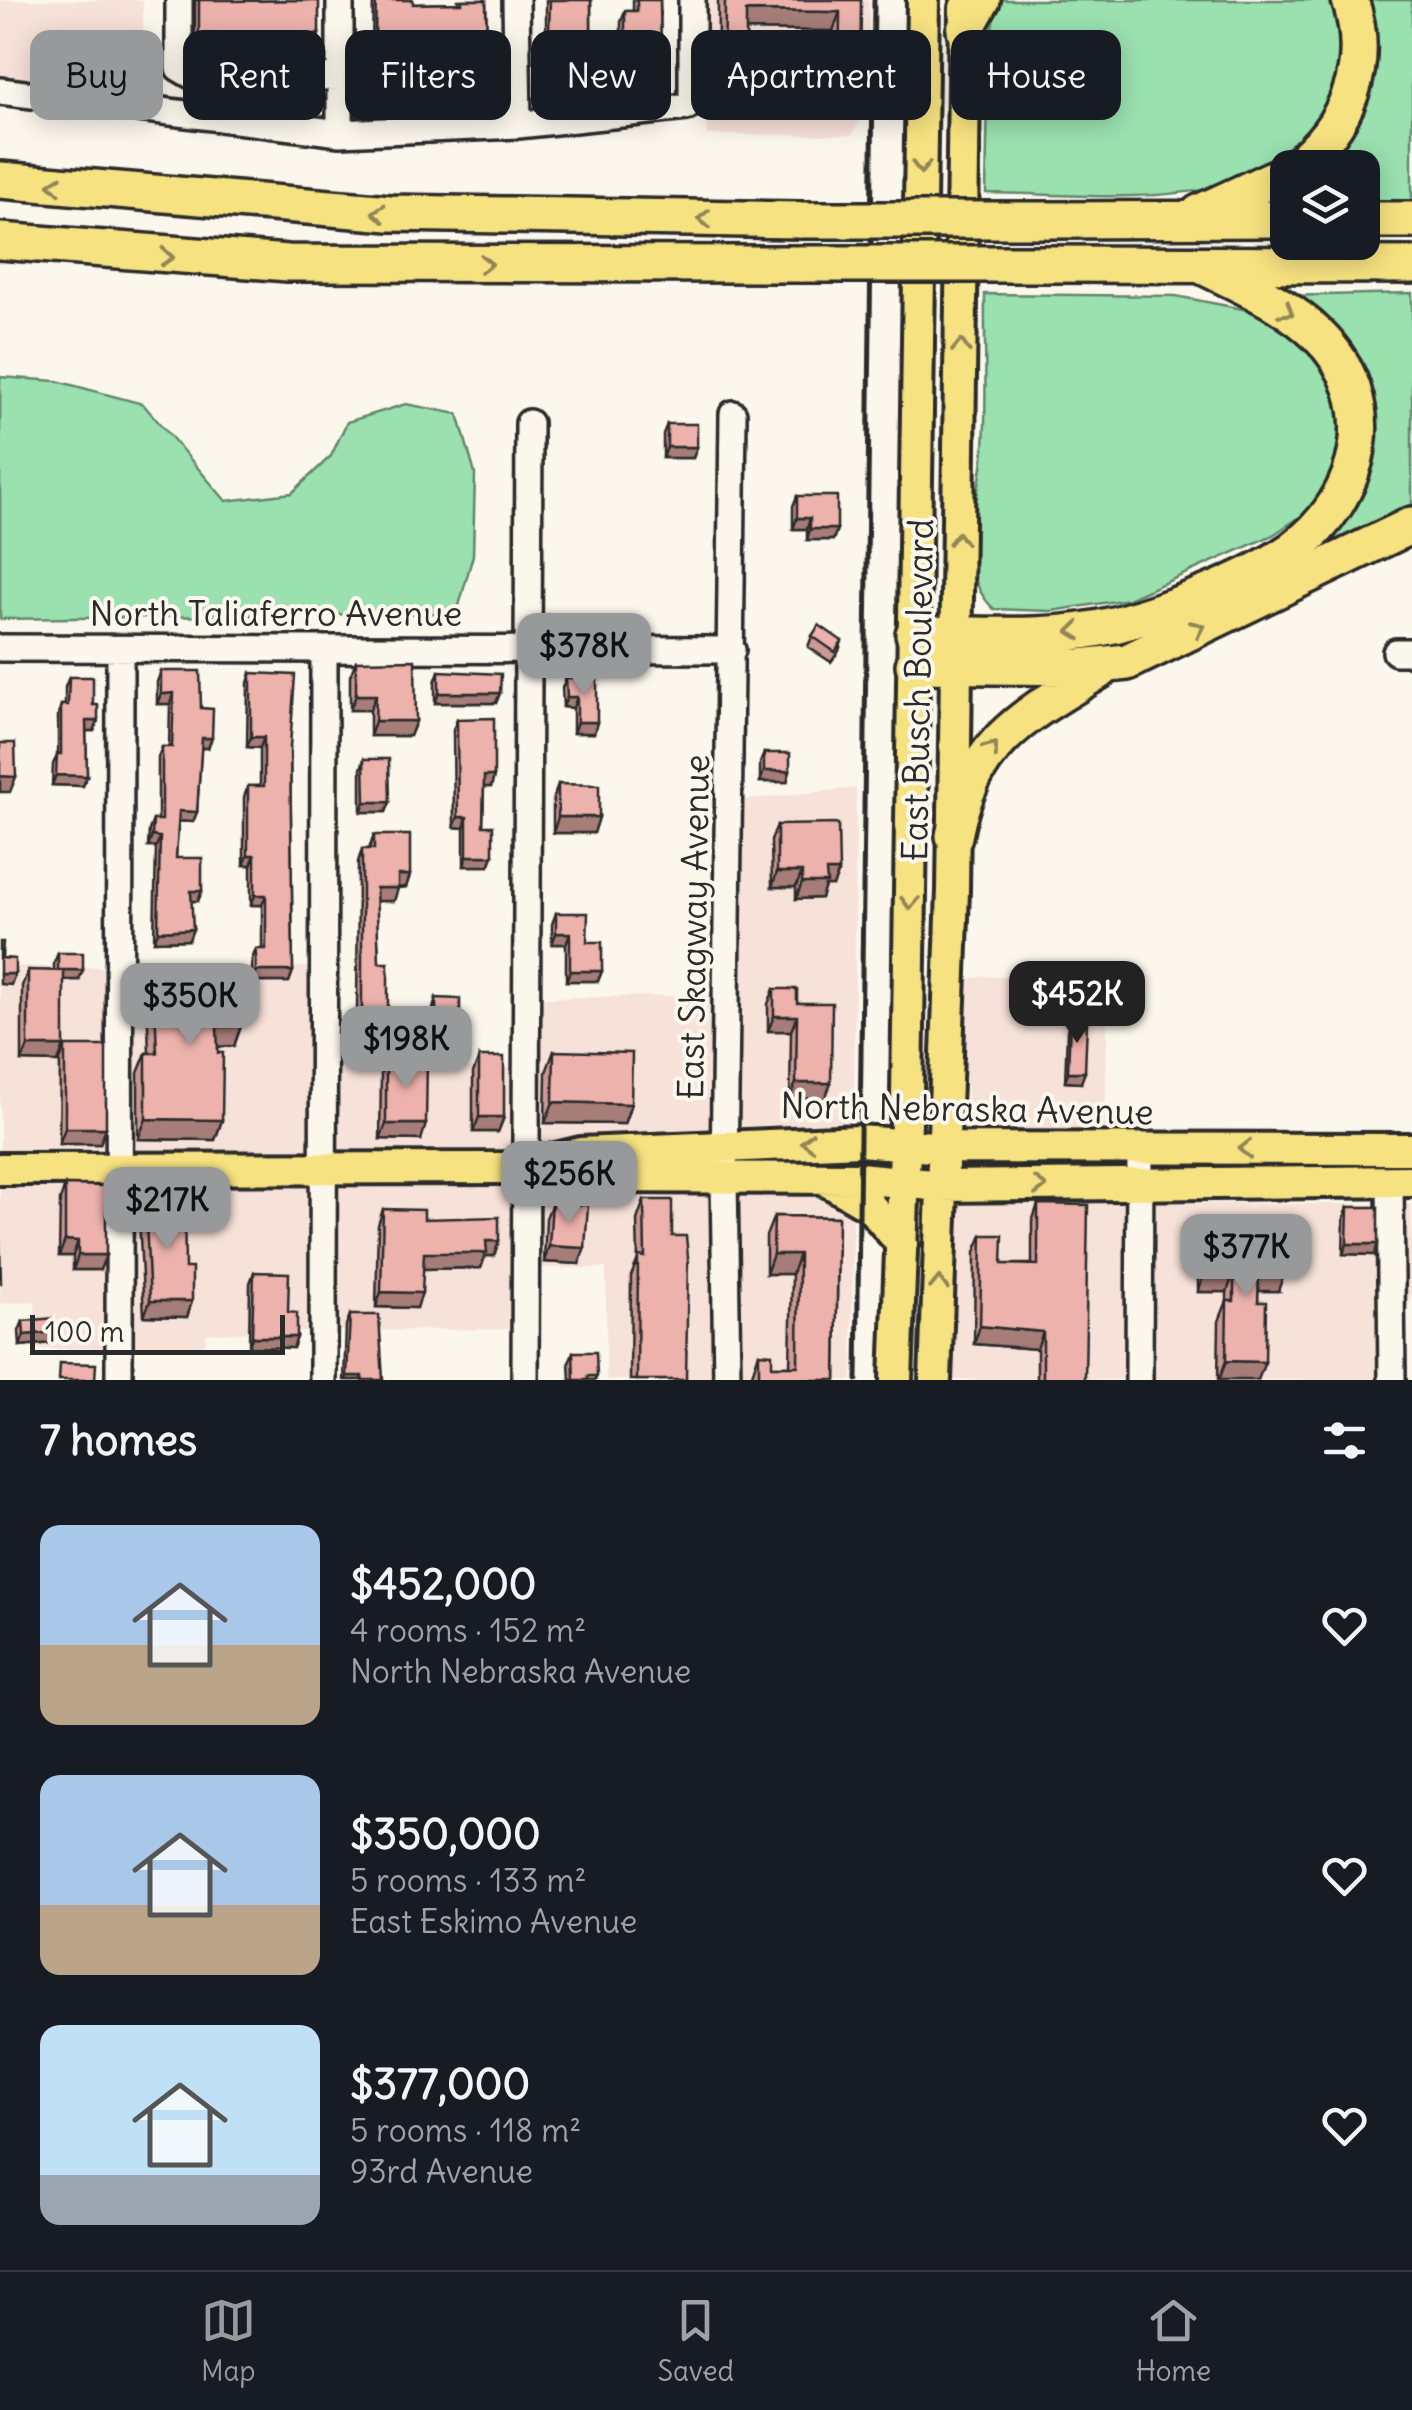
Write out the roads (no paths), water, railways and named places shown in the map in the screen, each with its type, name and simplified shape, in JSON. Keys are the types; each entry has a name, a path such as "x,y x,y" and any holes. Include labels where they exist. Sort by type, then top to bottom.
{"highway":[{"path":"1314,150 1329,136 1354,88 1360,46 1350,0"},
{"path":"0,180 390,213 801,220 1270,219"},
{"path":"1184,219 1270,180"},
{"path":"1380,220 1412,220"},
{"path":"0,242 288,263 1412,265"},
{"path":"956,650 1074,632 1143,616 1278,558 1318,529 1330,514 1352,476 1360,440 1357,402 1344,368 1302,320 1202,265"},
{"path":"914,650 956,650 1108,666 1127,662 1412,526"},
{"path":"954,836 961,796 1000,737 1028,714 1108,666"}],"main road":[{"name":"East Busch Boulevard","path":"896,1380 906,1144 923,0"},
{"name":"East Busch Boulevard","path":"935,1380 954,836 971,10"},
{"name":"North Nebraska Avenue","path":"524,1168 581,1153 860,1141 944,1148 1412,1149"},
{"path":"1257,1184 1270,1172 1339,1163 1352,1148"},
{"name":"North Nebraska Avenue","path":"0,1169 524,1168 584,1177 904,1180 942,1186 1401,1181"},
{"path":"821,1178 869,1205 902,1244"}],"street":[{"path":"179,0 179,68 192,75 340,77"},
{"path":"340,0 340,134"},
{"path":"516,0 518,126"},
{"path":"0,91 340,134 518,126 687,107 692,102 692,0"},
{"name":"East Skagway Avenue","path":"728,1380 724,1178 733,414"},
{"path":"525,1380 528,423"},
{"name":"North Taliaferro Avenue","path":"0,648 732,650"},
{"path":"119,1380 120,649"},
{"path":"323,1380 324,649"},
{"path":"1139,1380 1140,1150"},
{"path":"1392,1380 1401,1181"}],"railway":[{"path":"857,1380 874,0"}]}
